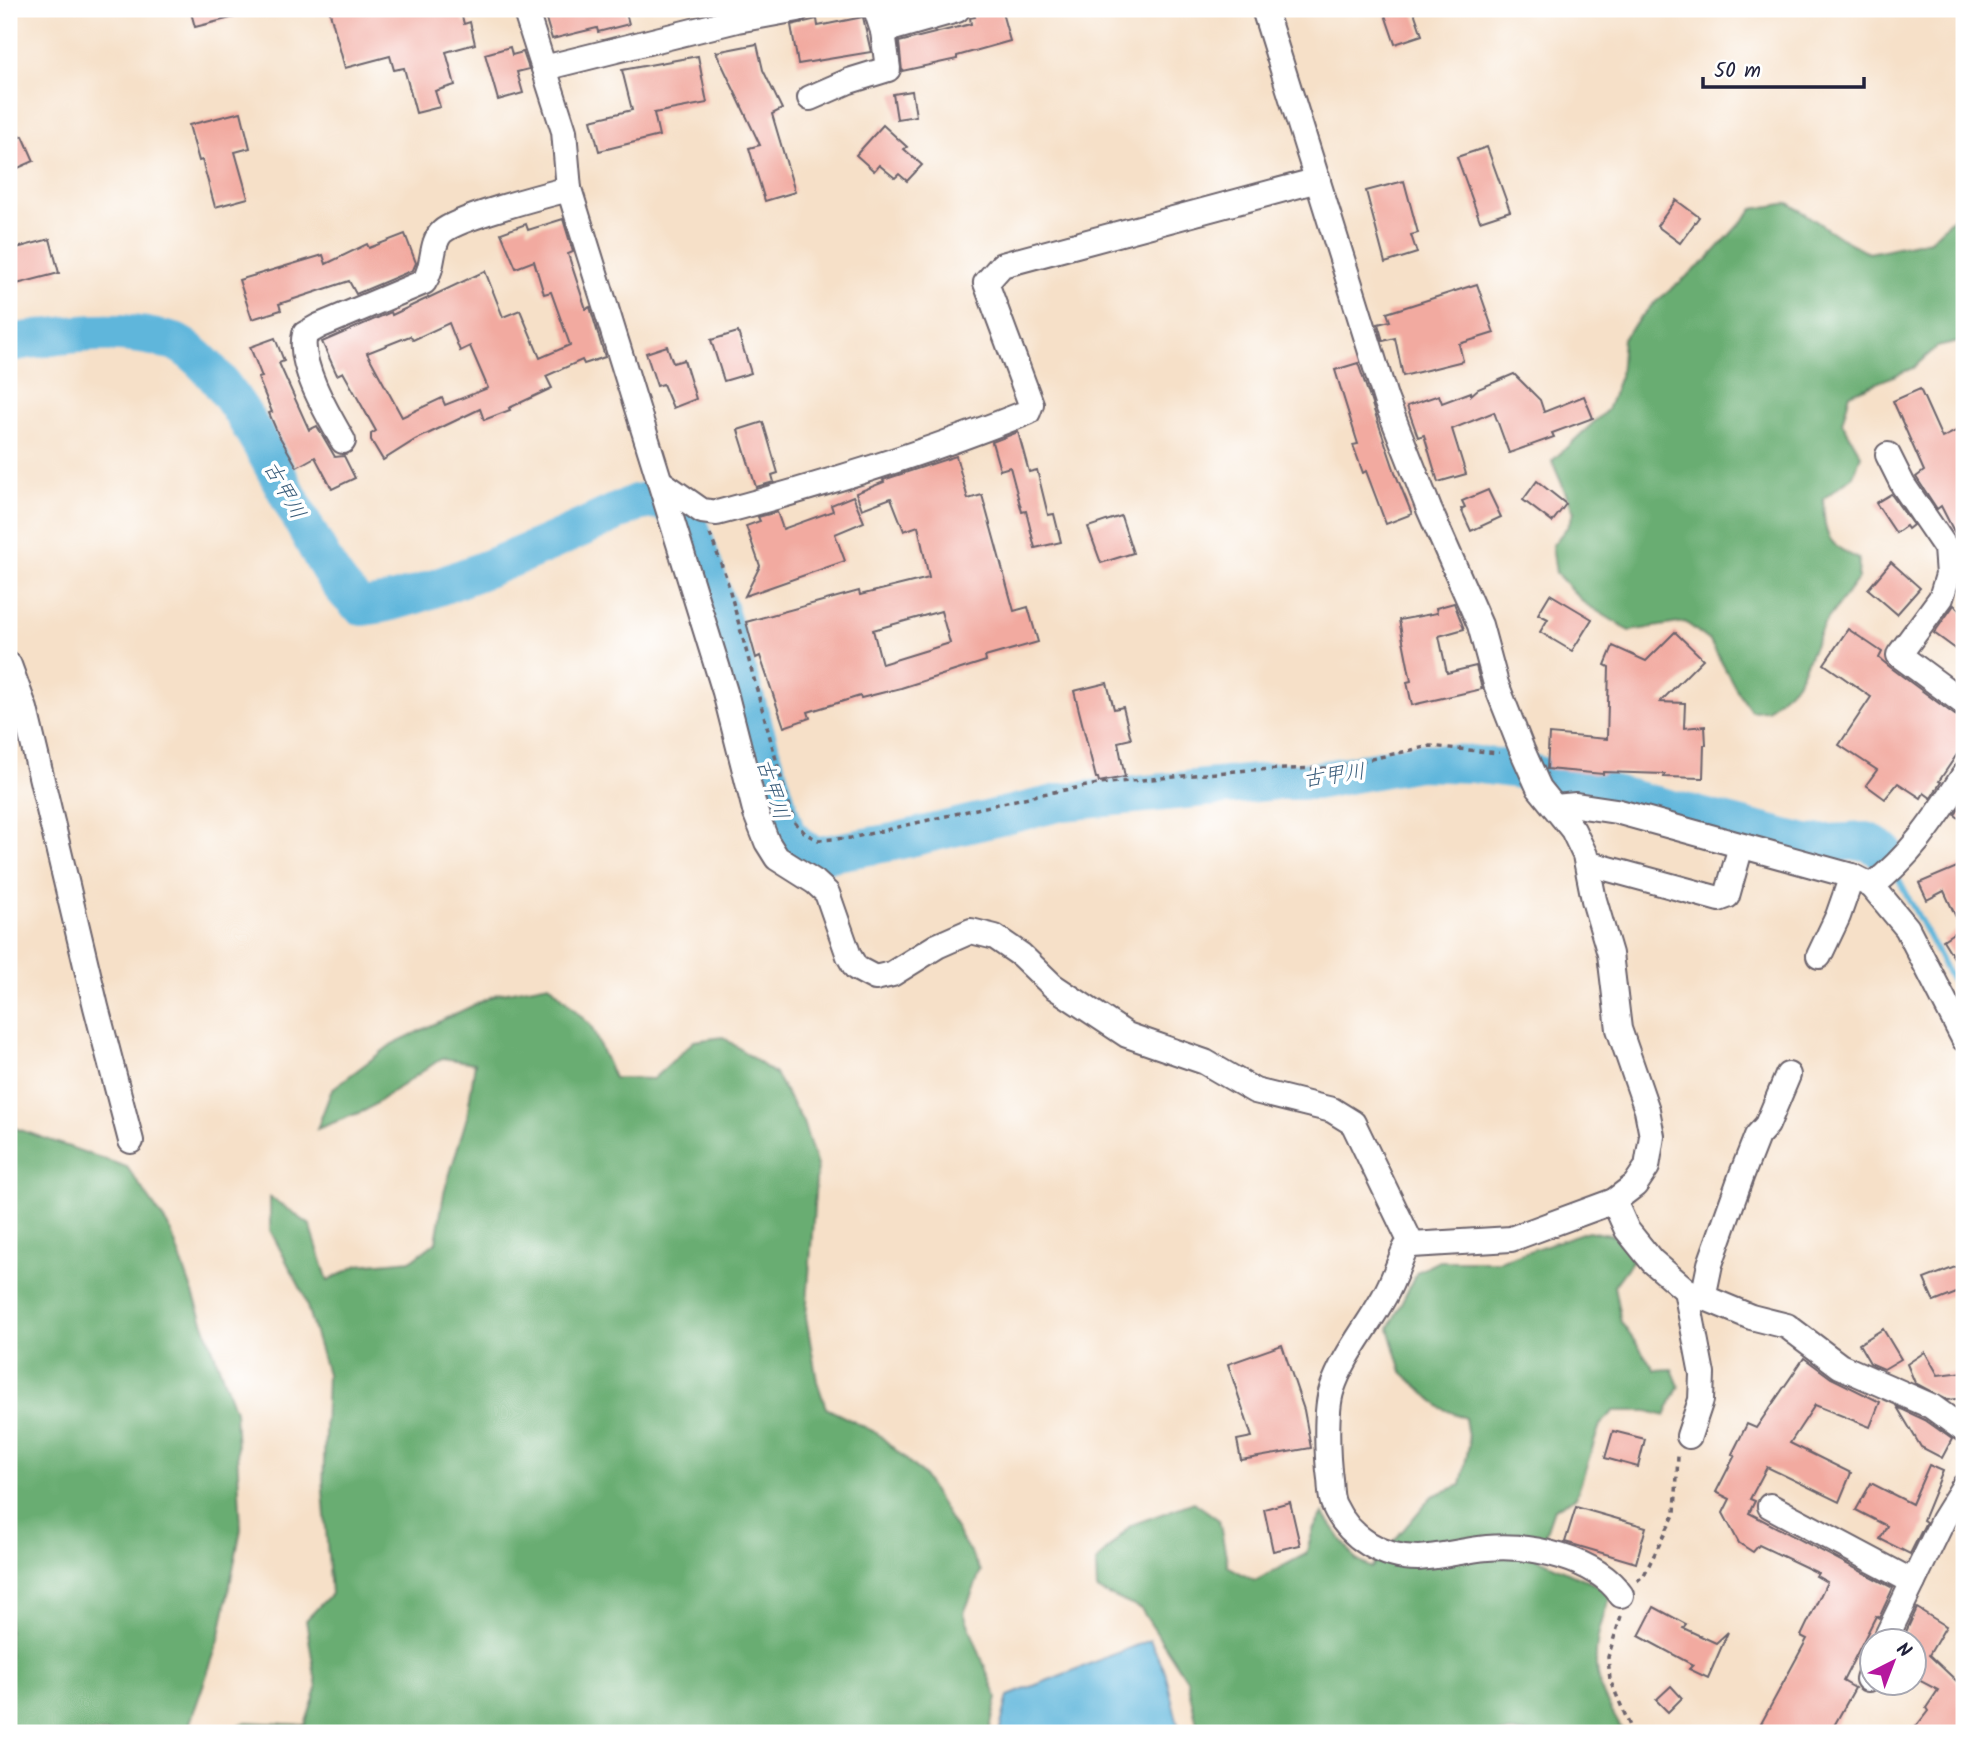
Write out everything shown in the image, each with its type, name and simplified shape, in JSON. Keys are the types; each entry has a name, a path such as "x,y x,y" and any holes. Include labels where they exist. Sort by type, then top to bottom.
{"street":[{"path":"525,9 564,131 569,188 725,692 760,823 777,858 827,892 849,956 856,968 875,978 892,974 937,946 971,931 995,937 1021,955 1053,986 1127,1035 1205,1062 1255,1091 1332,1110 1353,1124 1412,1245"},
{"path":"544,68 737,20 798,9"},
{"path":"1264,9 1386,400 1429,509 1480,625 1496,684 1522,750 1539,788 1573,830 1585,855 1610,954 1619,1029 1647,1110 1652,1136 1647,1167 1635,1185 1614,1201 1510,1239 1412,1245 1405,1249 1385,1296 1343,1362 1331,1392 1327,1453 1333,1503 1345,1522 1363,1540 1389,1555 1419,1558 1489,1548 1539,1550 1590,1568 1612,1582 1621,1595"},
{"path":"810,98 849,81 888,69 880,20 957,10"},
{"path":"662,483 702,511 717,513 814,487 918,454 1028,412 1031,404 986,283 1002,265 1318,180"},
{"path":"343,441 320,401 301,346 305,334 424,282 431,272 433,250 441,233 460,223 569,188"},
{"path":"1888,455 1903,485 1946,548 1948,575 1941,598 1899,655 1964,703"},
{"path":"9,666 24,709 131,1141"},
{"path":"1819,956 1838,916 1862,881 1903,861 1964,775"},
{"path":"1555,807 1576,805 1616,811 1862,881 1907,928 1964,1037"},
{"path":"1588,869 1598,866 1719,900 1727,896 1741,846"},
{"path":"1689,1436 1701,1400 1702,1374 1694,1294 1710,1264 1757,1136 1767,1125 1788,1075"},
{"path":"1614,1201 1627,1230 1652,1261 1694,1294 1751,1317 1787,1326 1840,1366 1931,1406 1964,1430"},
{"path":"1892,1626 1943,1520 1964,1486"},
{"path":"1770,1506 1913,1582"}],"path":[{"path":"702,511 726,578 795,823 806,834 818,840 851,838 1037,795 1098,784 1248,770 1330,768 1430,746 1509,753 1522,750"},
{"path":"1633,1733 1610,1681 1608,1657 1621,1616 1621,1595 1644,1575 1675,1513 1678,1456 1689,1436"}],"green space":[{"path":"1789,203 1841,238 1869,253 1930,240 1964,207 1964,341 1937,347 1913,368 1850,394 1842,422 1861,455 1853,476 1823,499 1829,537 1839,548 1859,559 1858,579 1824,624 1797,683 1767,710 1751,711 1710,641 1685,622 1630,631 1584,603 1556,573 1552,546 1568,526 1574,512 1552,461 1607,410 1620,376 1623,338 1652,305 1708,259 1753,209"},
{"path":"549,984 591,1026 614,1078 653,1079 694,1041 723,1037 775,1074 803,1122 817,1166 806,1317 817,1381 826,1408 877,1433 923,1475 981,1571 964,1613 997,1698 989,1733 223,1733 246,1722 305,1725 317,1689 306,1620 331,1594 323,1490 327,1374 303,1293 270,1230 270,1197 310,1225 328,1281 358,1265 412,1260 436,1242 444,1193 467,1117 475,1063 442,1058 366,1110 317,1129 332,1089 392,1044 497,994"},
{"path":"9,1126 127,1167 170,1229 235,1411 241,1529 219,1640 190,1723 194,1733 9,1733"},
{"path":"1588,1231 1615,1236 1633,1260 1614,1286 1621,1322 1655,1370 1672,1369 1679,1386 1665,1416 1648,1411 1614,1411 1600,1425 1576,1497 1554,1509 1537,1558 1612,1592 1600,1627 1596,1665 1601,1689 1624,1733 1199,1733 1187,1680 1141,1609 1097,1590 1096,1562 1131,1525 1194,1502 1219,1520 1228,1566 1255,1581 1306,1554 1313,1530 1323,1513 1356,1560 1371,1568 1432,1496 1461,1485 1469,1444 1465,1418 1441,1408 1402,1372 1389,1328 1417,1272 1439,1261 1499,1261"}],"water":[{"path":"1150,1640 1165,1671 1180,1733 999,1733 1008,1696"}],"building":[{"path":"190,9 243,9 243,15 195,27"},
{"path":"329,9 460,9 464,24 470,22 475,44 446,52 455,85 435,91 440,107 416,113 404,68 394,70 390,56 345,68"},
{"path":"543,9 625,9 629,24 598,32 597,28 552,39"},
{"path":"972,9 1001,9 1010,41 957,56 957,59 902,71 899,42 971,24 970,18 975,17"},
{"path":"1383,9 1413,9 1422,35 1395,44"},
{"path":"863,17 871,52 798,64 791,25 817,19 818,26"},
{"path":"757,44 763,70 782,109 772,114 795,192 765,201 749,148 760,145 716,52"},
{"path":"510,47 512,55 523,52 529,69 517,72 523,93 498,100 485,54"},
{"path":"698,56 707,103 654,113 659,136 599,151 591,120 632,110 622,70"},
{"path":"912,91 916,116 897,119 893,94"},
{"path":"241,112 250,148 235,152 248,198 215,207 189,125"},
{"path":"883,125 922,165 907,181 899,174 895,178 879,165 874,171 856,155"},
{"path":"23,136 34,161 9,172 9,142"},
{"path":"1487,147 1510,211 1480,221 1457,157"},
{"path":"1404,181 1418,233 1411,235 1417,253 1385,263 1366,191"},
{"path":"1676,200 1699,217 1680,243 1657,226"},
{"path":"563,219 573,252 568,254 586,309 590,307 605,357 584,364 582,360 546,376 552,388 509,408 510,410 484,420 480,409 415,440 383,460 371,440 371,434 376,431 343,372 337,375 322,342 391,312 392,315 485,271 503,317 520,310 540,358 570,345 551,292 544,294 534,261 516,268 501,233 526,224 528,230","holes":["449,323 460,351 470,346 488,388 445,405 442,398 402,417 367,353 410,336 413,340"]},
{"path":"405,234 416,263 413,270 356,294 349,281 279,304 281,310 252,319 239,280 323,255 326,264 367,244 369,248"},
{"path":"50,239 59,273 9,286 9,250"},
{"path":"1477,284 1494,333 1459,344 1463,361 1403,376 1395,338 1383,341 1378,324 1390,321 1387,313"},
{"path":"738,332 751,373 724,381 711,340"},
{"path":"275,338 284,361 279,363 309,430 317,426 335,457 344,456 355,478 332,489 315,457 297,467 269,413 272,412 258,378 262,377 250,347"},
{"path":"667,346 673,363 684,360 696,399 673,408 663,384 657,386 646,353"},
{"path":"1358,363 1412,514 1386,524 1353,445 1358,444 1335,370"},
{"path":"1514,374 1540,400 1544,412 1584,396 1593,418 1552,433 1554,437 1509,453 1494,412 1452,429 1466,474 1438,482 1424,435 1418,437 1407,406 1439,395 1442,403 1471,392 1471,395 1478,389"},
{"path":"1920,389 1942,438 1964,427 1964,551 1941,506 1937,509 1916,477 1924,471 1893,401"},
{"path":"763,422 778,473 772,475 774,482 756,487 738,430"},
{"path":"1018,432 1029,472 1037,470 1048,515 1054,514 1061,542 1035,548 1026,511 1022,512 1010,467 1000,470 992,442"},
{"path":"956,456 968,499 982,495 1014,611 1028,607 1038,642 985,657 986,661 901,688 861,698 860,696 808,712 810,718 784,727 760,656 756,658 746,622 859,591 860,595 929,578 918,526 904,531 891,498 862,509 856,493 884,482 883,480","holes":["941,611 950,643 882,664 873,630"]},
{"path":"1537,481 1566,504 1552,522 1523,500"},
{"path":"1488,490 1501,517 1471,531 1461,509 1465,507 1462,501"},
{"path":"1891,494 1913,525 1896,533 1876,503"},
{"path":"853,496 864,522 835,534 845,561 745,596 760,566 746,526 760,521 758,517 777,512 783,529 833,511 831,505"},
{"path":"1121,516 1133,553 1101,563 1088,527"},
{"path":"1891,562 1920,588 1897,614 1868,589"},
{"path":"1550,594 1592,619 1572,651 1540,632 1548,619 1538,614"},
{"path":"1454,603 1464,629 1439,636 1447,673 1476,666 1482,689 1412,705 1407,682 1411,681 1399,620 1437,613 1436,608"},
{"path":"1954,605 1964,613 1964,655 1934,633"},
{"path":"1848,629 1882,652 1879,658 1890,667 1955,715 1964,718 1964,744 1931,798 1924,793 1921,798 1898,783 1885,799 1866,785 1877,770 1839,745 1871,697 1824,664"},
{"path":"1675,632 1703,659 1660,702 1685,703 1684,728 1705,726 1703,778 1547,769 1549,734 1607,739 1609,667 1605,665 1613,646 1646,661"},
{"path":"1107,683 1114,709 1123,707 1131,739 1118,742 1125,777 1099,782 1074,691"},
{"path":"1964,801 1964,822 1955,815"},
{"path":"1964,864 1964,974 1943,940 1961,928 1944,891 1927,900 1919,883"},
{"path":"1958,1266 1964,1280 1964,1290 1934,1302 1924,1279"},
{"path":"1883,1329 1901,1359 1884,1369 1870,1363 1859,1344"},
{"path":"1282,1345 1304,1410 1311,1448 1241,1460 1237,1440 1252,1437 1228,1364"},
{"path":"1925,1352 1938,1375 1964,1372 1964,1398 1947,1400 1915,1383 1907,1364"},
{"path":"1804,1358 1831,1378 1880,1402 1870,1427 1815,1405 1790,1443 1851,1473 1839,1502 1767,1467 1750,1499 1755,1501 1749,1513 1893,1588 1879,1618 1876,1616 1871,1626 1857,1626 1857,1653 1843,1681 1855,1688 1830,1733 1756,1733 1807,1639 1801,1636 1827,1582 1816,1576 1818,1573 1759,1545 1753,1552 1739,1543 1723,1513 1730,1499 1716,1492 1747,1424 1756,1428"},
{"path":"1897,1407 1925,1420 1952,1439 1942,1458 1921,1447"},
{"path":"1613,1431 1645,1439 1638,1467 1605,1458"},
{"path":"1929,1465 1943,1471 1923,1520 1926,1522 1910,1554 1880,1539 1887,1526 1856,1510 1871,1483 1912,1504"},
{"path":"1290,1502 1300,1545 1273,1551 1264,1509"},
{"path":"1576,1507 1646,1527 1636,1563 1565,1542"},
{"path":"1654,1607 1686,1624 1683,1628 1716,1643 1728,1632 1708,1678 1689,1669 1693,1665 1639,1636"},
{"path":"1917,1608 1946,1626 1929,1655 1964,1688 1964,1733 1911,1733 1928,1711 1926,1708 1938,1690 1927,1684 1927,1626 1909,1626"},
{"path":"1671,1686 1682,1698 1668,1712 1656,1700"}],"waterway":[{"name":"古甲川","path":"9,343 83,334 120,333 173,341 196,356 233,399 329,569 344,590 362,607 412,596 482,571 636,503 658,499 687,517 720,614 787,835 813,856 893,842 1063,802 1277,781 1315,781 1418,762 1471,764 1519,770 1809,844 1867,841 1885,852"},
{"path":"1895,872 1964,1004"}]}
